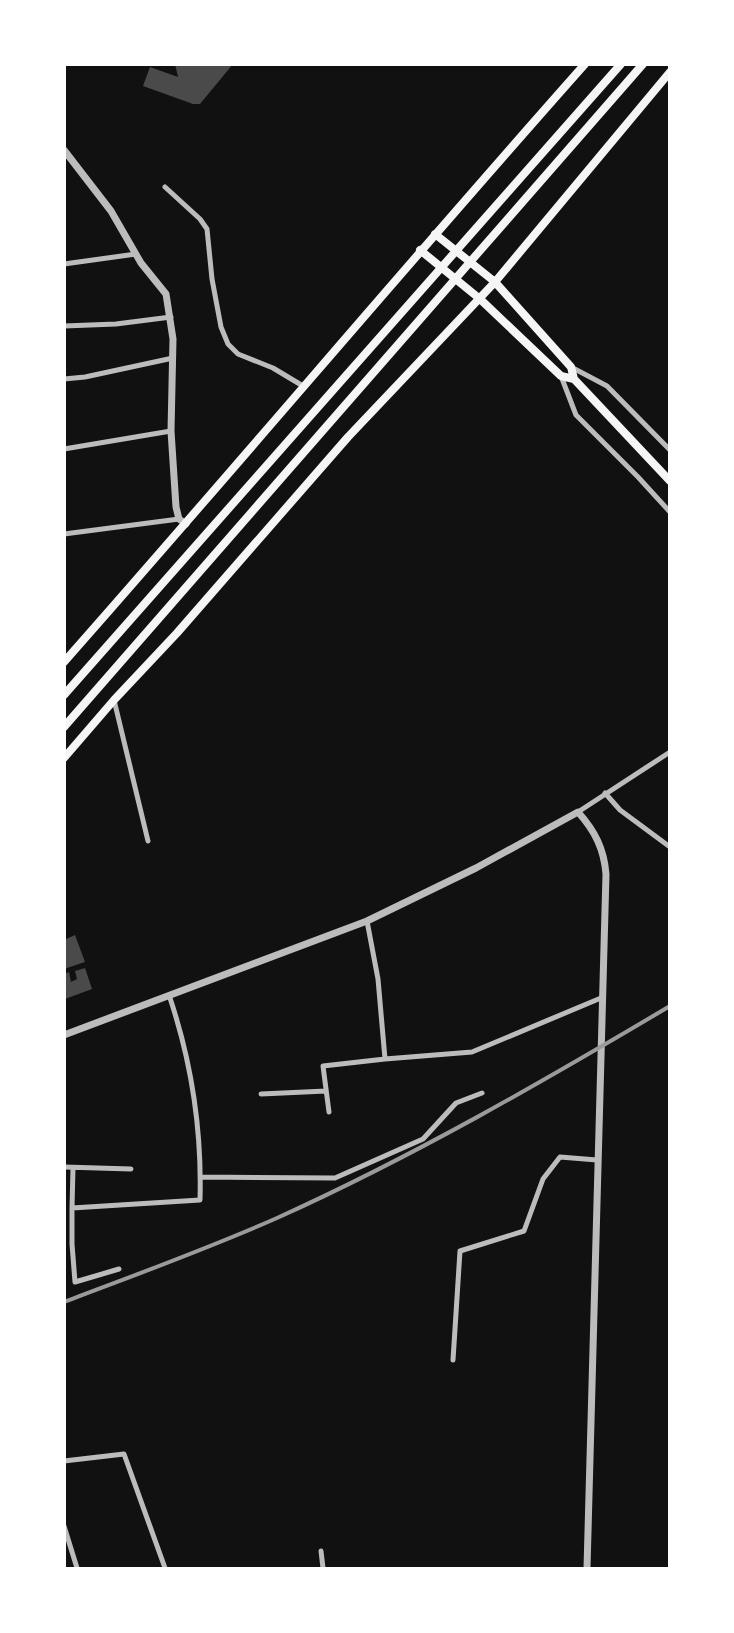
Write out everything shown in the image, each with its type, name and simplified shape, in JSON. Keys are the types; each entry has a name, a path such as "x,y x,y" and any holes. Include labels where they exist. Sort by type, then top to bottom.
{"highway":[{"path":"64,662 182,522 585,64"},
{"path":"64,695 621,64"},
{"path":"64,727 643,64"},
{"path":"64,758 114,700 177,633 348,437 495,282 669,72"},
{"path":"435,234 495,282 570,367 574,380"},
{"path":"420,250 480,299 561,376 574,380 669,481"}],"street":[{"path":"64,534 182,522 171,431 173,358 171,317 165,294 136,254 111,211 65,150"},
{"path":"165,187 200,219 207,229 212,279 221,327 228,344 238,354 273,368 303,386"},
{"path":"64,264 136,254"},
{"path":"64,326 116,324 171,317"},
{"path":"64,379 86,377 173,358"},
{"path":"570,367 607,386 669,450"},
{"path":"561,376 576,415 639,477 669,512"},
{"path":"64,449 171,431"},
{"path":"114,700 148,841"},
{"path":"64,1035 367,921 476,868 578,812 669,752"},
{"path":"605,793 620,810 669,847"},
{"path":"578,812 597,838 605,862 587,1569"},
{"path":"367,921 378,979 385,1059"},
{"path":"72,1208 200,1200 200,1138 193,1080 169,995"},
{"path":"329,1112 323,1066 472,1052 602,998"},
{"path":"261,1094 326,1091"},
{"path":"201,1177 335,1178 423,1139 456,1103 482,1093"},
{"path":"453,1360 460,1251 524,1231 543,1179 560,1157 597,1160"},
{"path":"64,1167 131,1169"},
{"path":"73,1168 72,1244 75,1282 119,1269"},
{"path":"64,1461 124,1454 165,1569"},
{"path":"64,1526 77,1569"},
{"path":"321,1551 322,1569"}],"building":[{"path":"175,64 233,64 200,104 193,104 143,86 150,67 178,77"},
{"path":"75,935 85,962 64,969 64,940"},
{"path":"85,968 92,989 65,999 64,974 69,972 71,982 77,979 75,971"}],"railway":[{"path":"64,1302 171,1262 277,1218 377,1170 476,1118 670,1006"}]}
